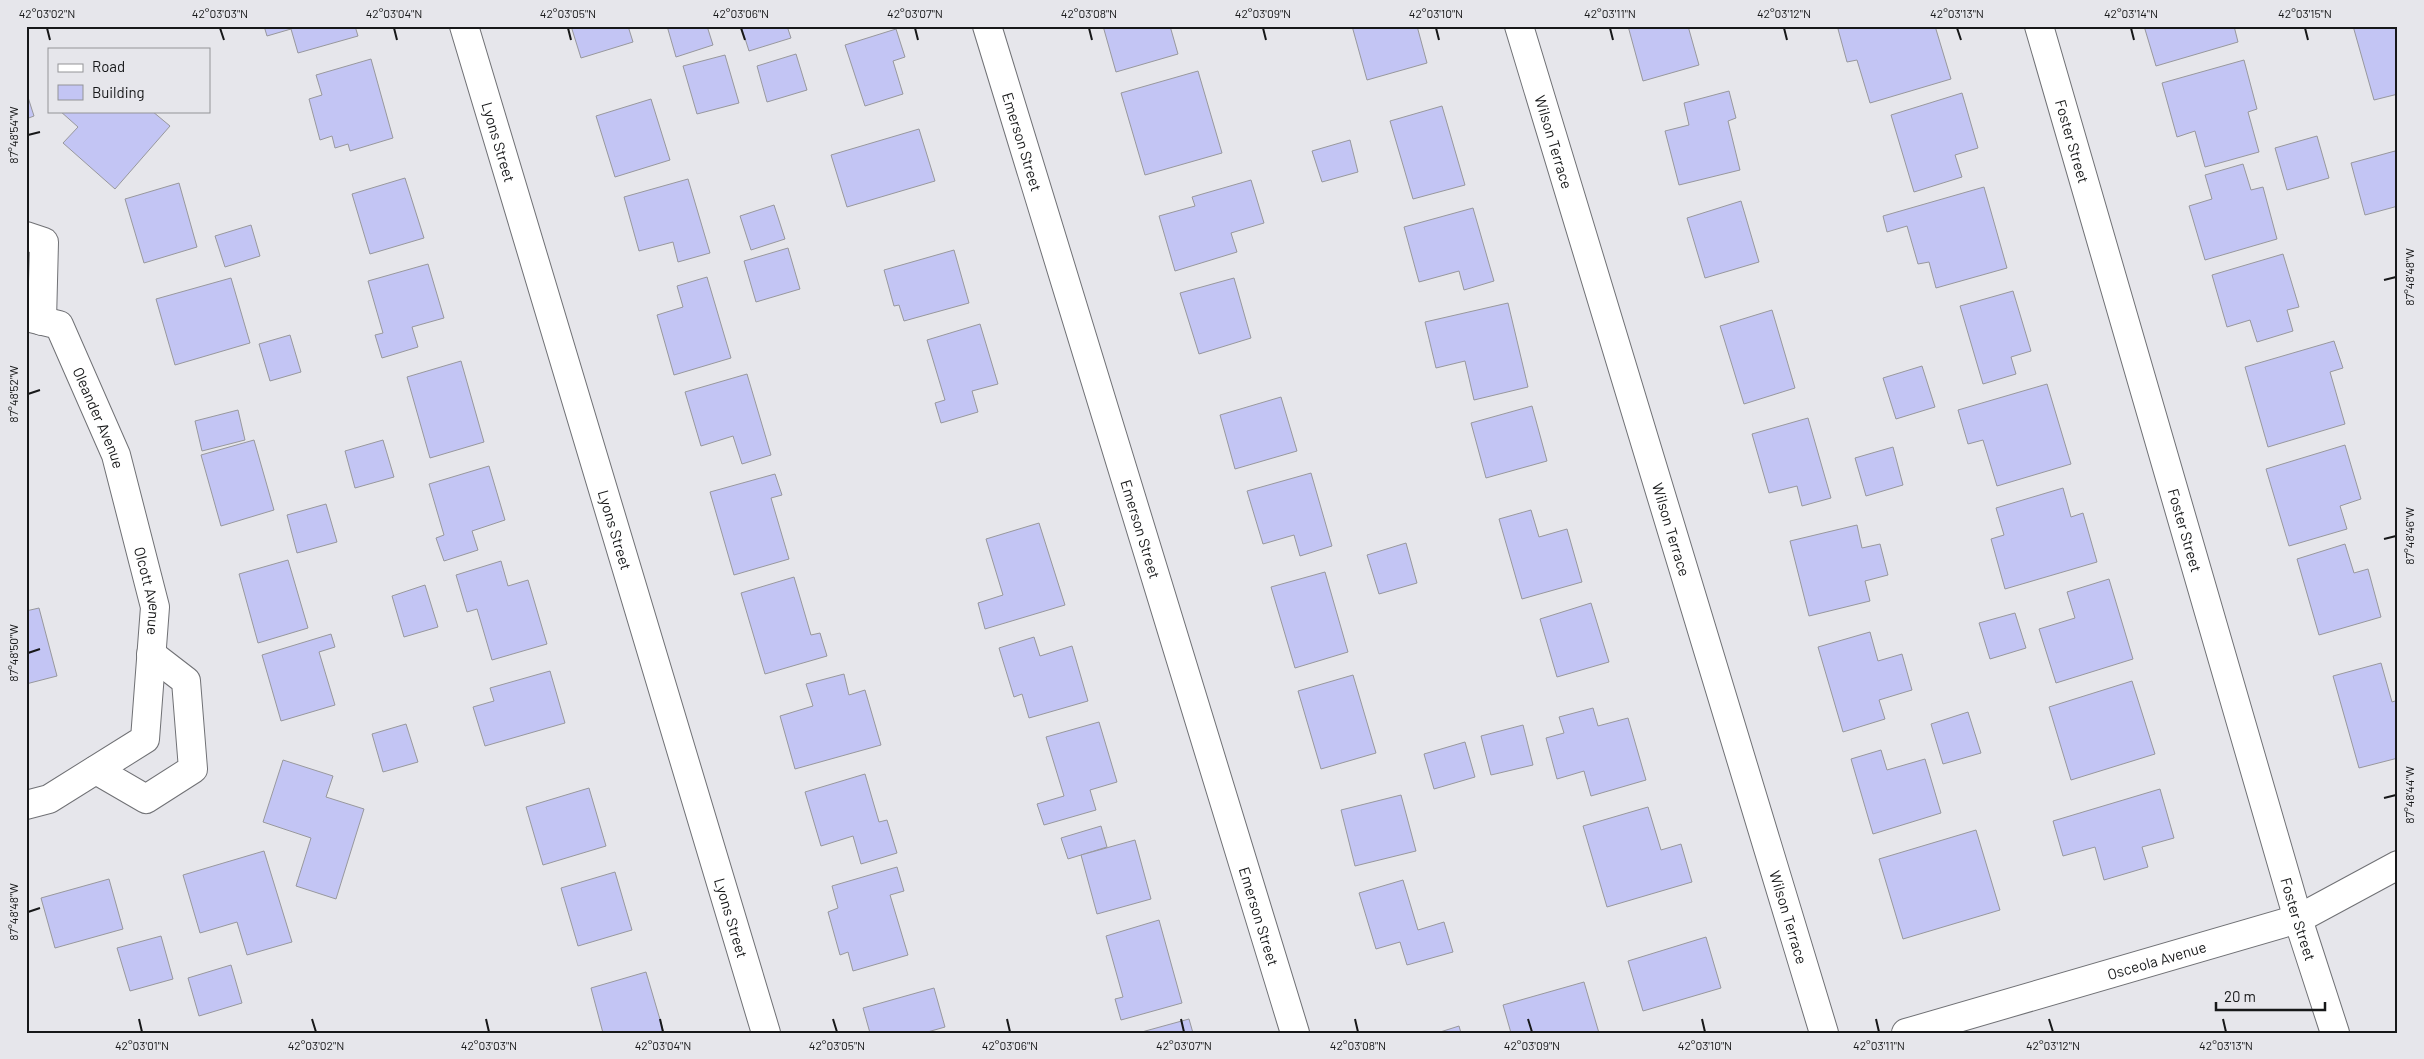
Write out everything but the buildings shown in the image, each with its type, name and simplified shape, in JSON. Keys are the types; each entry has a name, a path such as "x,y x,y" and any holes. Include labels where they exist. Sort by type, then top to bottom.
{"street":[{"name":"Lyons Street","path":"464,26 766,1033"},
{"name":"Emerson Street","path":"987,26 1295,1033"},
{"name":"Wilson Terrace","path":"1520,26 1824,1033"},
{"name":"Foster Street","path":"2039,26 2298,919 2335,1033"},
{"name":"Oleander Avenue","path":"26,236 44,242 34,319 59,325 116,455 134,530"},
{"name":"Olcott Avenue","path":"26,805 49,799 145,739 155,607 134,530"},
{"name":"Olcott Avenue","path":"96,770 146,799 193,769 186,681 151,654"},
{"name":"Osceola Avenue","path":"1906,1033 2298,919 2398,865"}]}
